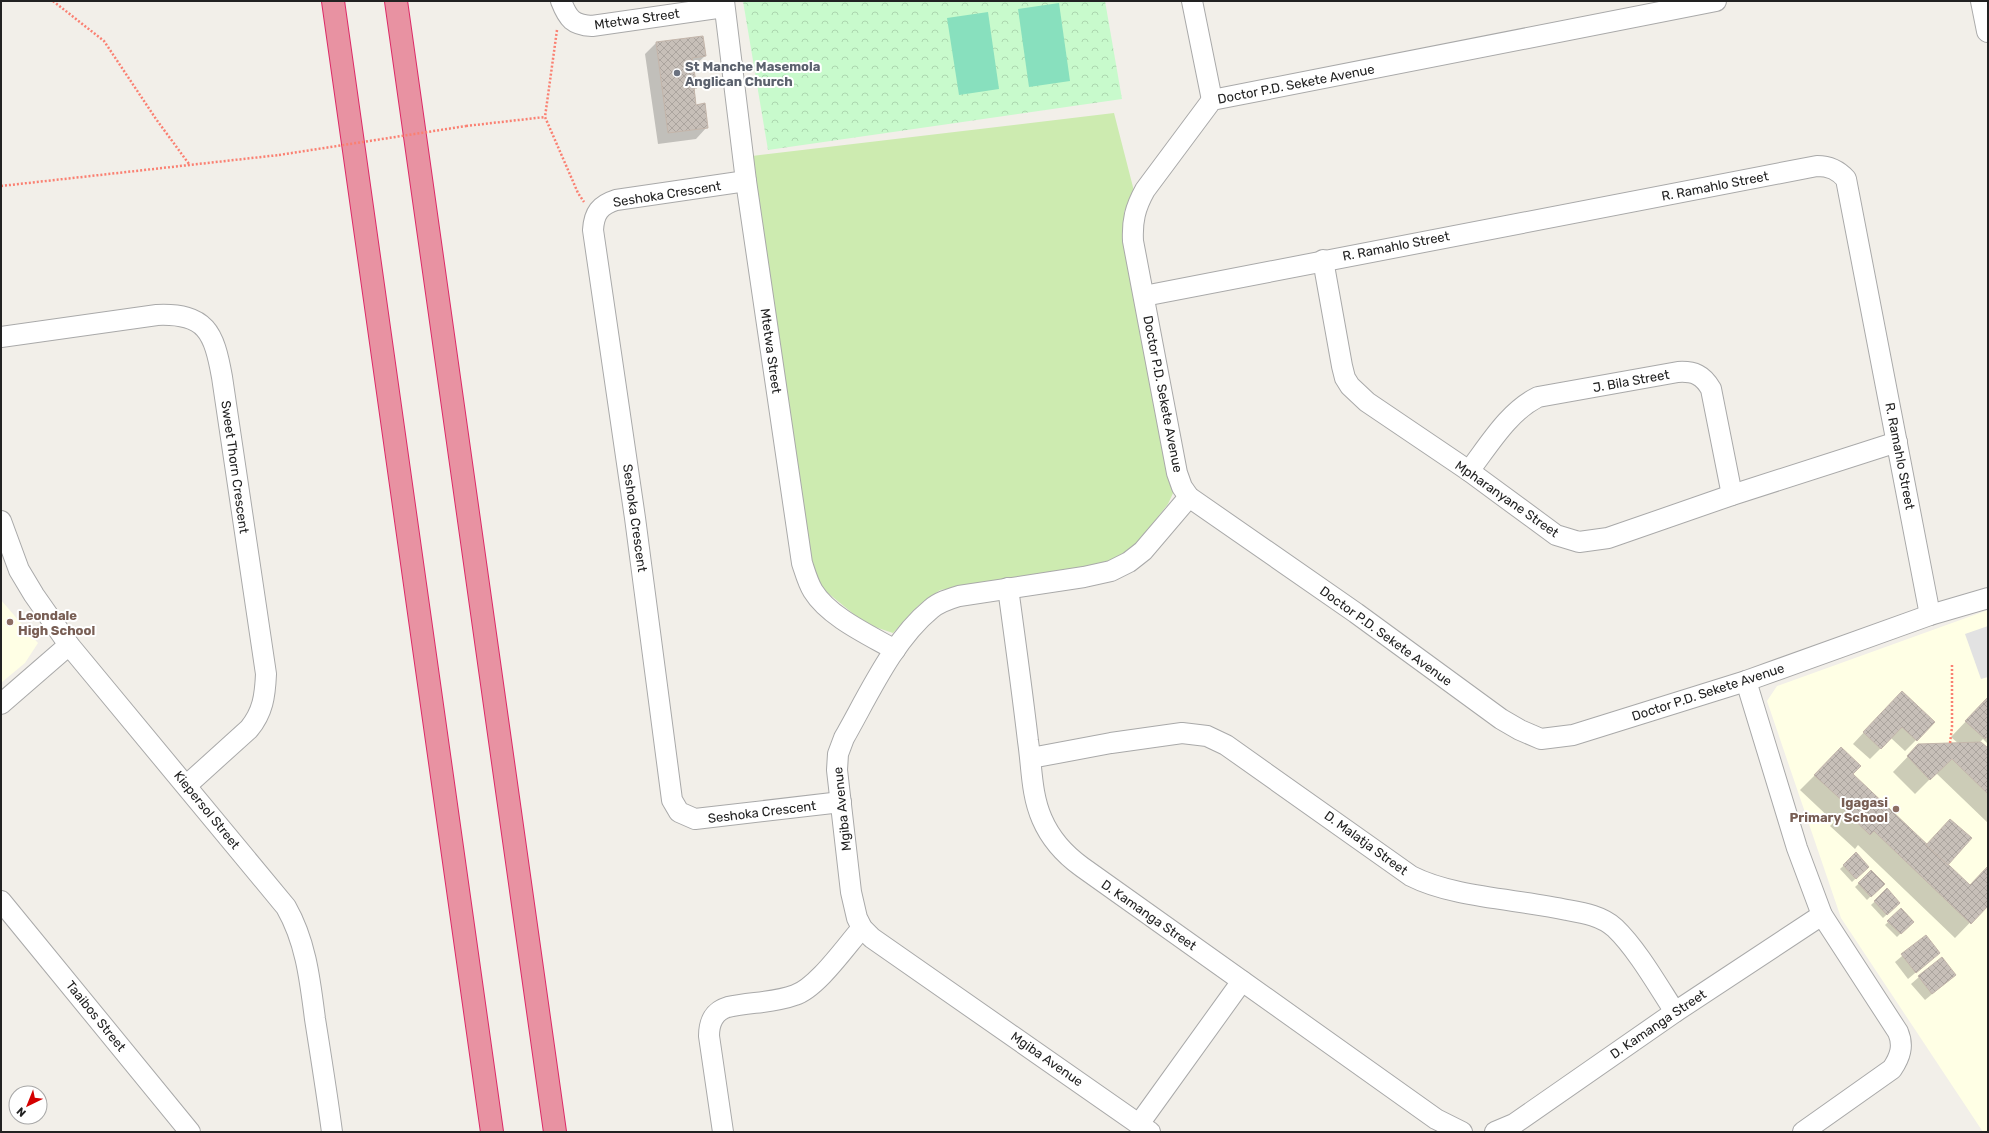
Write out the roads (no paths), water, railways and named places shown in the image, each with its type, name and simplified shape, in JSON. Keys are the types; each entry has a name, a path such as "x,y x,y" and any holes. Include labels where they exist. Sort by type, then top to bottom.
{"highway":[{"path":"333,1 492,1132"},
{"path":"396,1 555,1132"}],"street":[{"path":"1192,1 1212,100"},
{"name":"Doctor P.D. Sekete Avenue","path":"1714,1 1212,100 1137,204 1132,228 1133,241 1177,473 1182,487 1189,497 1356,613 1501,718 1520,730 1541,739 1573,735 1746,681 1930,615 1988,598"},
{"path":"1982,1 1988,31"},
{"name":"Mtetwa Street","path":"565,9 579,25 592,26 724,4 746,181 801,555 806,576 813,592 835,614 895,650"},
{"name":"R. Ramahlo Street","path":"1144,296 1323,260 1817,166 1831,168 1842,174 1846,179 1930,615"},
{"name":"Seshoka Crescent","path":"746,181 616,200 606,204 598,210 594,220 593,230 635,518 673,804 679,812 696,819 841,802"},
{"name":"Mpharanyane Street","path":"1323,260 1342,366 1345,378 1350,386 1367,402 1469,471 1556,535 1580,542 1608,538 1732,495 1897,442"},
{"name":"Sweet Thorn Crescent","path":"1,338 157,315 177,314 189,317 198,322 211,337 218,358 223,384 266,674 265,696 257,719 249,729 187,785"},
{"name":"J. Bila Street","path":"1469,471 1516,411 1527,403 1538,398 1678,372 1691,372 1701,376 1711,389 1732,495"},
{"name":"Mgiba Avenue","path":"1145,1128 978,1010 897,957 872,938 862,928 854,909 851,892 837,770 838,754 844,738 895,650 920,619 932,608 946,600 1008,588 1084,577 1111,571 1128,562 1143,551 1189,497"},
{"name":"Kiepersol Street","path":"1,521 19,570 34,595 69,645 187,785 286,907 298,929 306,958 332,1132"},
{"name":"D. Kamanga Street","path":"1008,588 1031,758 1033,789 1037,806 1048,832 1066,856 1436,1119 1462,1132"},
{"path":"1,704 69,645"},
{"path":"1746,681 1797,848 1822,915 1898,1032 1902,1041 1898,1060 1892,1068 1803,1132"},
{"name":"D. Malatja Street","path":"1031,758 1111,743 1182,733 1208,736 1226,745 1411,876 1421,881 1444,888 1547,905 1594,916 1606,922 1614,927 1628,943 1675,1012"},
{"name":"Taaibos Street","path":"1,901 190,1132"},
{"name":"D. Kamanga Street","path":"1495,1132 1514,1124 1675,1012 1822,915"},
{"path":"723,1132 709,1036 709,1026 714,1016 722,1009 728,1007 784,998 802,992 819,978 862,928"},
{"path":"1145,1128 1242,981"}],"place":[{"name":"St Manche Masemola Anglican Church","path":"677,73"},
{"name":"Leondale High School","path":"10,622"},
{"name":"Igagasi Primary School","path":"1896,809"}]}
